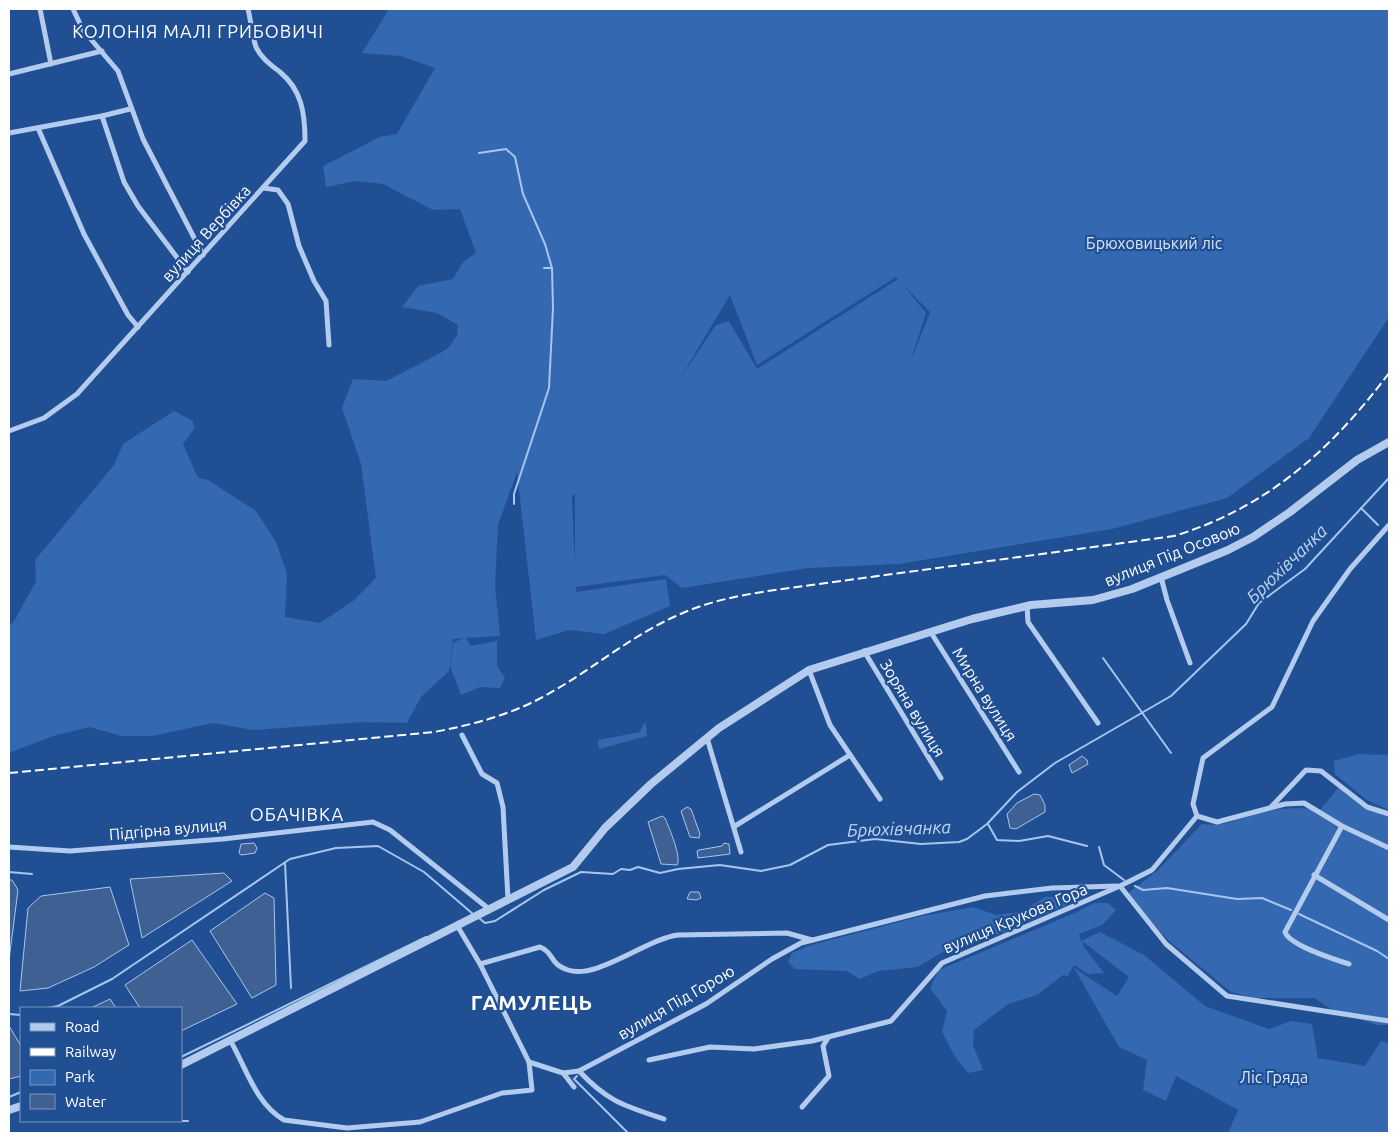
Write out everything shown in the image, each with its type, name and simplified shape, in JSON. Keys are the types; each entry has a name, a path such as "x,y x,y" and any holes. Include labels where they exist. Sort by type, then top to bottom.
{"street":[{"path":"40,9 51,64"},
{"path":"73,9 83,30 118,71 130,109 143,139 203,255"},
{"name":"вулиця Вербівка","path":"9,431 44,418 65,405 77,394 304,141 305,118 298,94 292,82 263,58 256,47 248,9"},
{"path":"9,74 102,51"},
{"path":"9,133 130,109"},
{"path":"102,116 124,182 138,206 188,272"},
{"path":"38,128 84,234 128,314 138,327"},
{"path":"263,188 278,190 288,204 299,246 314,281 326,301 329,346"},
{"name":"вулиця Під Осовою","path":"458,927 508,898 573,867 605,828 642,791 707,738 809,670 930,630 1027,606 1093,600 1132,589 1228,550 1253,537 1290,512 1357,460 1389,442"},
{"path":"1389,526 1350,570 1313,621 1272,706 1203,758 1193,804 1197,816 1217,822 1285,804 1304,803 1342,826 1389,848"},
{"path":"1161,577 1166,600 1190,663"},
{"path":"1027,606 1028,622 1098,723"},
{"name":"Мирна вулиця","path":"930,630 1019,772"},
{"name":"Зоряна вулиця","path":"864,651 941,778"},
{"path":"809,670 830,725 880,799"},
{"path":"462,734 482,774 497,783 503,807 508,898"},
{"path":"707,738 735,826 741,852"},
{"path":"735,826 850,755"},
{"path":"1271,808 1306,770 1321,771 1367,807 1389,814"},
{"name":"вулиця Крукова Гора","path":"649,1060 710,1047 754,1049 828,1038 891,1021 942,962 1120,886 1152,870 1197,816"},
{"name":"Підгірна вулиця","path":"9,847 59,850 223,839 373,822 390,830 486,911"},
{"path":"1342,826 1286,928 1286,936 1330,958 1349,964"},
{"path":"1314,875 1389,920"},
{"path":"1120,886 1166,944 1227,996 1389,1021"},
{"name":"вулиця Під Горою","path":"579,1071 706,1004 772,959 801,943 985,896 1052,888 1120,886"},
{"path":"182,1064 230,1040 458,927 480,964 529,1062 532,1090 502,1094 420,1122 347,1128 284,1120 276,1115 256,1091 230,1040"},
{"path":"480,964 540,947 549,952 557,966 572,972 592,970 614,962 664,937 678,935 786,932 812,940"},
{"path":"802,1107 829,1076 823,1046 828,1038"},
{"path":"529,1062 563,1073 579,1071 596,1090 610,1099 664,1119"},
{"path":"563,1073 574,1087"}],"green space":[{"name":"Брюховицький ліс","path":"389,9 1389,9 1389,317 1309,438 1227,498 1112,529 899,564 808,568 682,588 665,575 576,587 576,592 666,579 670,606 604,634 569,630 536,640 517,472 498,525 495,585 500,636 466,638 470,646 497,641 497,666 505,678 500,688 480,687 461,695 450,666 453,643 463,638 453,639 449,671 421,697 407,723 362,722 253,730 213,723 152,736 121,736 90,727 53,736 9,753 9,624 13,623 36,581 35,560 114,465 123,444 174,411 193,421 194,429 183,444 198,478 208,480 256,511 276,542 287,574 285,617 320,623 353,601 376,578 361,464 342,408 353,379 386,381 447,349 457,336 458,325 437,313 402,307 418,286 453,279 463,262 476,253 460,209 433,210 383,184 355,181 326,187 323,166 380,137 397,134 435,68 401,56 362,53","holes":["896,277 898,279 757,369 729,321 716,325 681,377 730,295 757,365","904,286 930,312 910,363 926,313","575,493 575,567 572,497"]},
{"path":"644,723 646,723 647,736 599,749 598,740 640,732"},
{"path":"1358,754 1389,755 1389,810 1367,800 1335,774 1334,761"},
{"path":"1338,788 1365,809 1389,816 1389,1025 1377,1025 1334,1011 1314,998 1253,998 1231,992 1169,941 1126,895 1157,871 1202,824 1225,823 1267,811 1282,809 1305,808 1320,810"},
{"path":"1077,896 1076,901 1004,932 943,952 917,967 878,971 860,979 847,971 795,969 788,962 792,953 811,945 922,916 973,907 996,915 1021,912 1045,897"},
{"name":"Ліс Гряда","path":"1094,903 1108,903 1116,910 1102,925 1079,934 1081,941 1100,932 1144,955 1205,1006 1269,1029 1291,1021 1312,1024 1318,1058 1365,1066 1381,1041 1389,1043 1389,1133 1228,1133 1238,1110 1176,1076 1166,1101 1143,1090 1147,1060 1119,1047 1074,968 1117,996 1129,977 1082,941 1084,947 1104,973 1088,974 1074,965 1068,976 1063,975 1037,995 1008,1004 974,1030 973,1045 983,1070 968,1073 954,1055 942,1032 947,1011 930,988 939,970 1077,912"}],"water":[{"path":"1082,756 1087,760 1088,764 1072,773 1069,765"},
{"path":"1034,794 1040,795 1045,805 1045,812 1016,829 1010,828 1007,814 1017,803"},
{"path":"687,807 691,809 700,834 699,838 690,837 681,811"},
{"path":"662,816 665,818 674,842 678,856 677,865 661,864 648,822"},
{"path":"254,843 257,848 255,853 241,855 239,853 241,844"},
{"path":"724,843 729,844 730,854 698,858 697,851 722,846"},
{"path":"224,873 232,881 142,938 130,879"},
{"path":"9,880 12,880 18,890 9,960"},
{"path":"110,887 129,945 94,967 48,988 20,991 28,908 41,896"},
{"path":"690,892 699,892 701,898 696,900 687,899"},
{"path":"265,893 274,898 276,985 252,998 210,931"},
{"path":"192,940 237,1004 182,1031 182,1007 139,1007 125,985"},
{"path":"110,999 115,1007 93,1007"},
{"path":"9,1026 20,1044 20,1076 9,1079"}],"waterway":[{"path":"479,153 506,149 515,157 523,194 545,244 552,268 553,308 549,388 514,494 514,504"},
{"path":"544,268 552,268"},
{"name":"Брюхівчанка","path":"479,918 485,923 495,921 544,890 581,872 613,874 621,869 630,870 638,867 660,873 678,869 720,865 761,871 790,865 828,845 875,839 921,844 959,842 967,839 987,824 1017,792 1055,763 1171,696 1246,624 1259,603 1305,569 1389,478"},
{"path":"1361,508 1378,525"},
{"path":"1103,658 1171,753"},
{"path":"988,824 997,840 1019,841 1048,836 1087,846"},
{"path":"53,1007 112,979 290,859 336,848 378,846 424,872 473,914"},
{"path":"1099,847 1104,865 1124,880"},
{"path":"285,863 291,988"},
{"path":"9,872 32,874"},
{"path":"1135,886 1143,890 1167,888 1237,899 1262,898 1291,910"},
{"path":"1299,914 1377,951 1389,959"},
{"path":"182,1057 426,937"},
{"path":"9,1014 20,1015"},
{"path":"577,1076 574,1079 628,1133"},
{"path":"9,1097 20,1092"},
{"path":"182,1121 188,1121"}],"railway":[{"path":"9,773 434,732 475,723 527,705 574,679 624,645 658,625 712,602 775,590 1174,536 1208,524 1239,509 1268,492 1295,472 1344,427 1389,373"}],"district":[{"name":"КОЛОНІЯ МАЛІ ГРИБОВИЧІ","path":"198,32"},
{"name":"ОБАЧІВКА","path":"297,815"},
{"name":"ГАМУЛЕЦЬ","path":"532,1003"}]}
